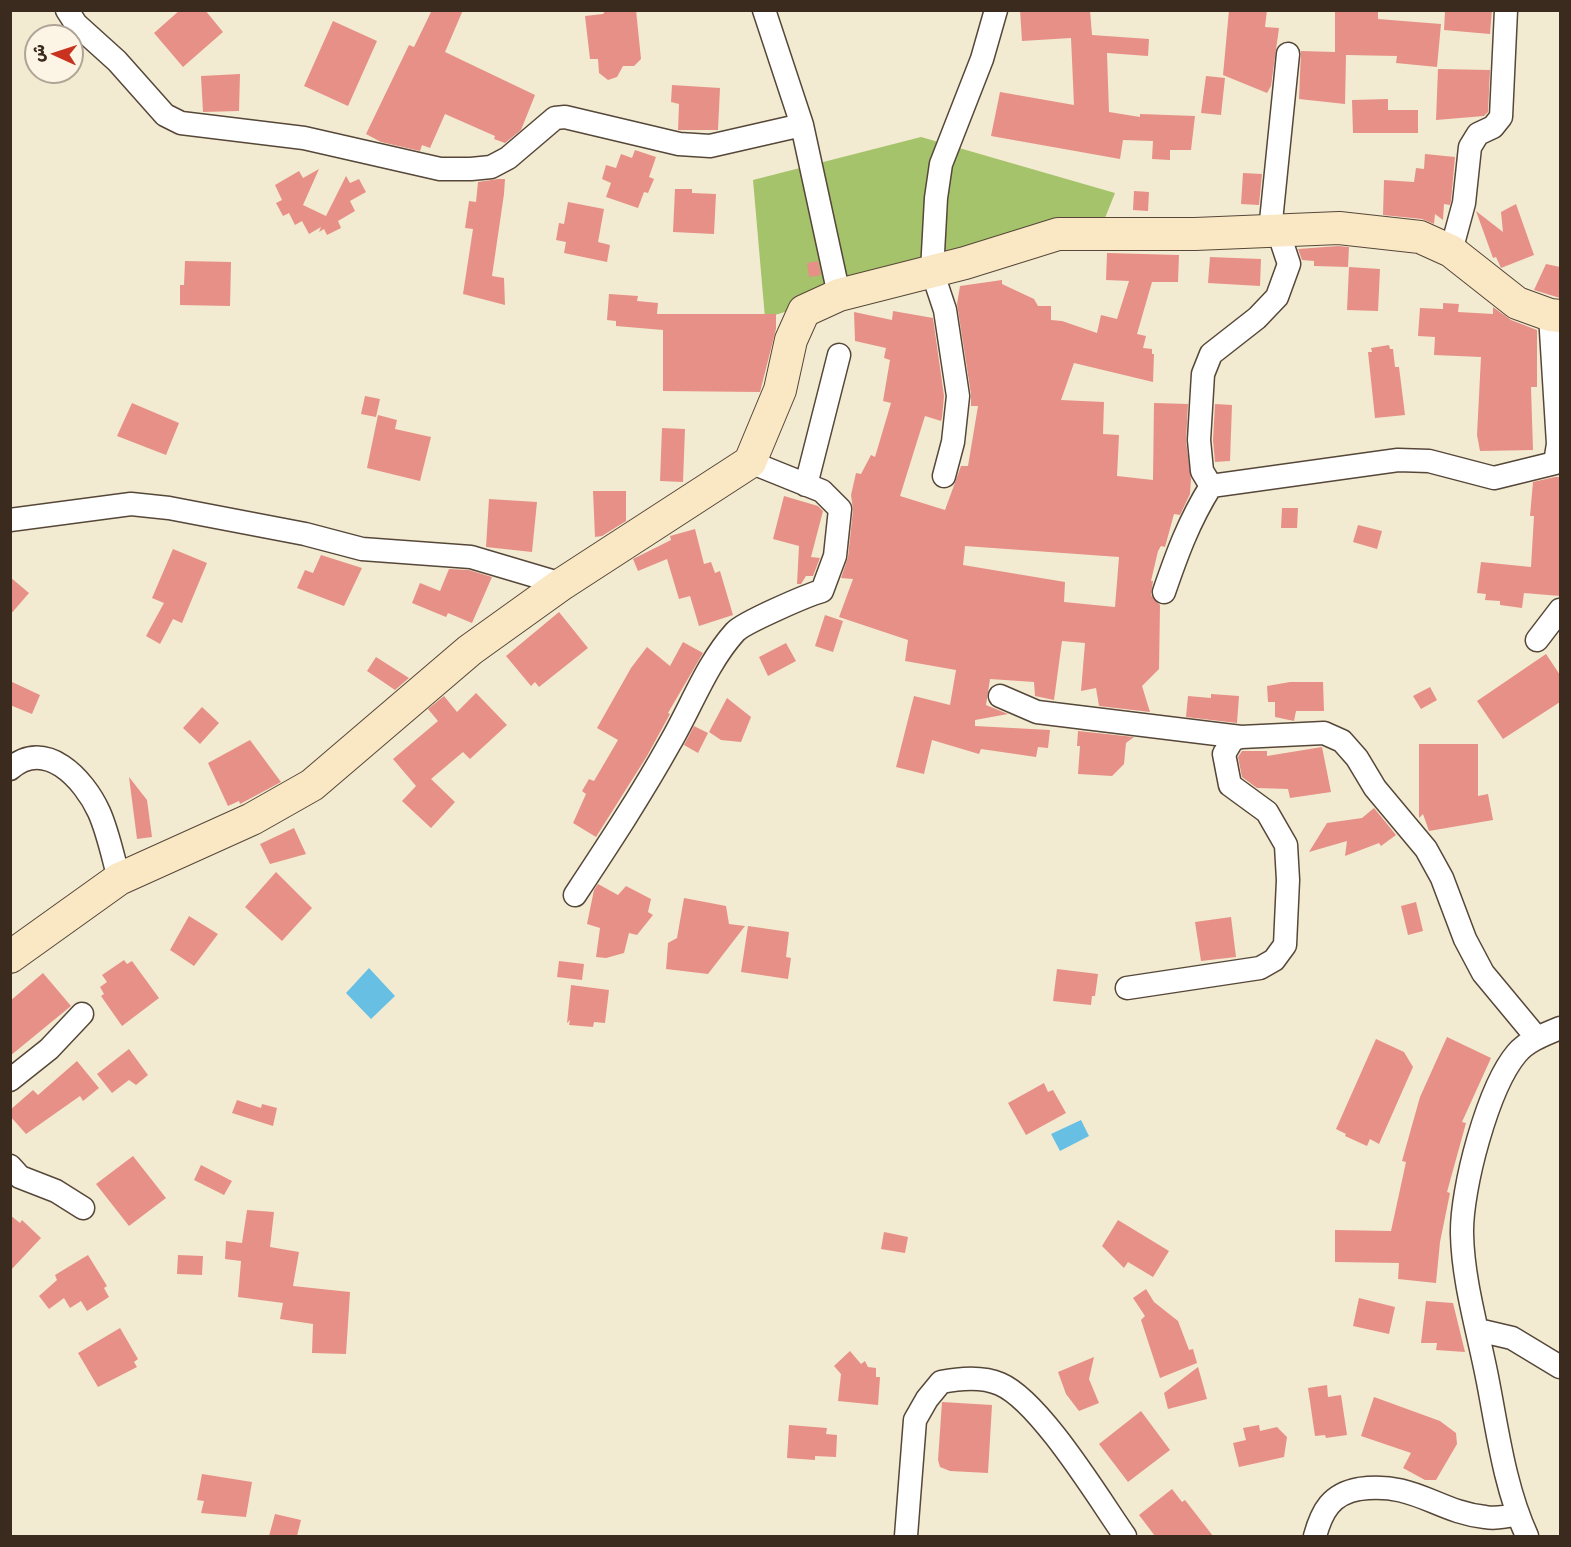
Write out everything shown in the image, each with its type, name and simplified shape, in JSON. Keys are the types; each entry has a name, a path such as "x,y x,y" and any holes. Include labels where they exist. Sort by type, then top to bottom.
{"street":[{"path":"67,10 76,24 117,61 172,120 304,138 440,169 491,167 508,158 555,118 565,117 679,144 710,146 802,125"},
{"path":"764,10 802,125 839,295"},
{"path":"944,476 952,442 958,396 945,310 932,271 936,198 941,164 978,70 996,10"},
{"path":"1451,250 1464,203 1470,147 1478,134 1493,127 1501,117 1506,10"},
{"path":"1211,486 1202,471 1199,440 1203,374 1210,354 1257,318 1277,297 1289,264 1274,231 1288,54"},
{"path":"10,957 119,879 252,819 312,785 470,650 562,584 750,462 780,390 791,340 804,311 839,295 932,271 1058,234 1274,231 1309,228 1368,230 1420,237 1451,250 1517,303 1555,316 1558,462 1494,478 1429,461 1398,460 1211,486"},
{"path":"806,485 839,355"},
{"path":"575,895 670,744 701,685 736,630 805,596 822,591 834,556 840,509 822,491 750,462"},
{"path":"1164,592 1179,544 1211,486"},
{"path":"10,520 131,504 169,508 305,534 362,549 471,557 562,584"},
{"path":"1537,640 1560,610"},
{"path":"1000,696 1037,712 1241,737 1324,733 1342,741 1357,758 1375,788 1426,849 1442,878 1465,939 1483,973 1537,1038"},
{"path":"1128,988 1260,968 1274,960 1285,945 1288,880 1286,845 1267,812 1230,785 1225,771 1224,754 1233,739 1241,737"},
{"path":"10,769 31,756 45,757 63,766 78,779 99,811 119,879"},
{"path":"10,1080 49,1049 82,1014"},
{"path":"1527,1536 1517,1514 1505,1470 1468,1284 1462,1233 1469,1179 1486,1115 1500,1079 1518,1052 1537,1038 1560,1028"},
{"path":"10,1166 20,1177 56,1191 83,1208"},
{"path":"1478,1330 1512,1338 1560,1367"},
{"path":"906,1536 915,1420 927,1399 941,1382 981,1379 1001,1384 1023,1399 1079,1468 1125,1536"},
{"path":"1315,1536 1329,1504 1341,1493 1375,1487 1402,1489 1483,1517 1500,1518 1517,1514"}],"green space":[{"path":"921,137 1115,193 1103,223 1032,237 765,318 753,180"}],"water":[{"path":"369,968 395,996 371,1019 346,993"},
{"path":"1081,1120 1089,1136 1060,1151 1051,1134"}],"building":[{"path":"180,10 205,10 223,32 183,67 154,33"},
{"path":"432,10 463,10 445,52 535,95 521,130 505,143 494,139 495,136 445,114 430,148 422,145 420,151 381,142 366,134 409,45 414,47"},
{"path":"606,10 636,10 641,59 634,66 623,66 617,77 608,80 599,73 598,59 590,59 585,16 603,14"},
{"path":"1020,10 1090,10 1092,35 1149,39 1148,56 1107,53 1109,112 1140,117 1140,114 1195,116 1191,150 1170,150 1170,160 1152,159 1153,141 1123,140 1120,159 991,136 1000,92 1074,105 1071,38 1022,41"},
{"path":"1229,10 1267,10 1265,27 1279,28 1271,86 1267,93 1223,75"},
{"path":"1335,10 1378,10 1378,19 1441,24 1437,67 1396,63 1397,56 1346,55 1345,104 1299,99 1301,51 1335,52"},
{"path":"1492,10 1490,34 1444,30 1445,11"},
{"path":"333,21 377,41 348,106 304,86"},
{"path":"1438,69 1490,70 1488,112 1484,116 1436,120"},
{"path":"240,74 239,111 203,112 201,76"},
{"path":"1206,76 1225,78 1221,115 1201,113"},
{"path":"672,85 720,88 718,130 678,130 679,104 671,102"},
{"path":"1388,99 1388,110 1418,110 1418,133 1353,133 1352,100"},
{"path":"635,150 656,157 649,177 654,179 648,193 644,192 638,208 606,197 611,183 602,179 606,165 616,168 621,154 632,158"},
{"path":"1425,154 1455,157 1451,201 1450,205 1444,204 1443,220 1435,214 1434,224 1422,219 1383,215 1384,180 1414,182 1416,168 1424,169"},
{"path":"319,169 303,205 326,216 346,176 350,183 359,179 366,192 350,201 355,211 338,221 341,228 327,235 324,229 319,232 321,227 309,234 302,221 295,225 289,213 283,216 276,203 282,200 275,185 299,171 303,178"},
{"path":"1243,173 1262,174 1259,205 1241,204"},
{"path":"505,179 492,276 504,278 505,305 463,294 473,229 465,228 469,201 476,202 478,182"},
{"path":"675,189 692,189 692,193 716,194 714,234 673,232"},
{"path":"1134,191 1149,192 1148,211 1133,210"},
{"path":"568,202 604,209 598,242 610,245 607,262 564,253 566,242 556,240 559,223 564,224"},
{"path":"1516,204 1534,255 1501,268 1496,257 1493,258 1476,211 1503,232 1501,212"},
{"path":"1349,247 1348,267 1314,266 1314,261 1302,260 1298,249"},
{"path":"1107,253 1179,255 1178,282 1152,282 1137,334 1146,336 1143,348 1152,349 1152,354 1154,354 1153,382 1074,363 1061,400 1104,402 1103,434 1119,435 1117,476 1153,480 1154,403 1188,404 1186,441 1191,479 1190,494 1180,515 1174,514 1165,547 1161,546 1158,551 1151,581 1153,581 1151,595 1160,605 1159,669 1142,686 1150,712 1099,706 1096,688 1081,691 1085,643 1062,641 1054,700 1035,696 1034,682 990,679 986,705 1008,714 975,720 975,726 1050,730 1048,748 1038,747 1036,757 981,749 979,754 932,740 924,774 896,767 914,696 950,705 956,670 905,661 908,640 839,617 853,579 841,578 848,557 853,510 851,495 856,473 861,474 871,455 875,457 891,403 883,401 890,360 884,358 886,348 855,341 854,312 892,320 893,311 933,318 944,396 942,418 941,421 925,416 900,496 945,510 961,466 968,466 978,406 971,406 957,304 960,286 1002,280 1002,284 1034,299 1038,306 1051,306 1051,320 1062,321 1097,333 1101,315 1117,319 1129,281 1106,280","holes":["965,546 1119,557 1115,607 1064,602 1065,582 963,565"]},
{"path":"1210,257 1261,259 1260,286 1208,283"},
{"path":"185,261 231,262 230,306 180,305 180,285 184,285"},
{"path":"818,261 821,275 809,277 807,263"},
{"path":"1546,264 1560,267 1560,298 1534,290"},
{"path":"1349,267 1380,269 1378,311 1347,310"},
{"path":"609,294 638,296 637,301 658,303 657,314 776,314 776,329 760,392 663,391 663,330 616,326 616,321 607,320"},
{"path":"1443,303 1459,304 1458,312 1493,314 1493,307 1511,320 1537,330 1537,387 1531,387 1533,450 1480,451 1477,435 1481,357 1434,355 1435,337 1418,336 1420,308 1443,309"},
{"path":"1389,345 1390,349 1393,349 1395,367 1399,367 1405,415 1375,418 1368,352 1372,352 1371,348"},
{"path":"365,396 380,399 376,417 361,414"},
{"path":"132,403 179,423 166,455 117,436"},
{"path":"1215,404 1232,405 1230,461 1215,462 1213,440"},
{"path":"378,415 397,420 395,429 431,437 420,481 367,468"},
{"path":"662,428 685,429 683,482 660,481"},
{"path":"1560,477 1560,596 1524,593 1522,608 1500,605 1500,601 1485,600 1486,594 1477,593 1481,562 1531,567 1534,516 1530,516 1533,482"},
{"path":"593,491 626,491 626,521 602,536 595,537"},
{"path":"784,496 818,506 823,511 811,557 820,558 813,576 806,576 801,584 797,584 799,546 773,539"},
{"path":"489,499 537,502 532,552 486,547"},
{"path":"1282,508 1298,508 1297,528 1281,528"},
{"path":"1358,525 1382,531 1377,549 1353,542"},
{"path":"695,529 704,564 711,562 715,573 720,571 733,615 699,626 690,596 679,599 667,559 638,571 633,559 671,540 670,536"},
{"path":"173,549 207,563 182,623 173,619 160,644 146,636 164,603 152,598"},
{"path":"321,555 362,568 344,606 297,588 305,570 313,573"},
{"path":"449,569 469,570 492,577 472,623 448,613 446,617 412,603 420,583 440,591"},
{"path":"10,577 29,593 10,615"},
{"path":"559,612 588,648 539,687 535,682 531,686 506,656"},
{"path":"825,615 843,621 833,652 815,646"},
{"path":"683,642 703,653 668,713 670,714 647,756 596,837 573,823 586,794 582,791 589,779 594,781 618,740 597,728 631,668 647,647 670,666"},
{"path":"786,643 796,661 768,676 759,657"},
{"path":"1546,654 1560,675 1560,702 1503,739 1477,701"},
{"path":"376,657 409,678 395,690 367,671"},
{"path":"10,681 40,695 32,714 10,705"},
{"path":"1290,682 1323,682 1324,711 1296,711 1294,721 1275,717 1275,702 1268,702 1267,686"},
{"path":"1430,687 1437,700 1421,709 1413,696"},
{"path":"476,693 507,725 470,759 463,752 431,779 455,802 431,828 402,801 416,786 393,759 438,721 428,709 444,696 457,712"},
{"path":"1211,694 1239,696 1237,723 1186,717 1188,696 1211,698"},
{"path":"727,698 751,717 741,742 721,740 709,732"},
{"path":"202,707 219,723 200,744 183,728"},
{"path":"694,726 708,733 698,753 684,745"},
{"path":"1078,731 1134,737 1126,743 1124,764 1112,776 1078,774 1080,746 1077,746"},
{"path":"250,740 281,782 240,804 239,801 228,806 208,763"},
{"path":"1419,744 1478,744 1478,796 1488,794 1493,820 1429,831 1423,814 1419,818"},
{"path":"1322,747 1331,792 1290,798 1288,789 1257,788 1242,777 1238,757 1242,751 1267,751 1267,756"},
{"path":"129,777 147,800 152,837 137,839"},
{"path":"1374,808 1396,835 1381,846 1379,843 1345,856 1347,841 1309,852 1327,823 1362,818"},
{"path":"294,828 306,854 270,864 260,844"},
{"path":"276,872 312,908 282,941 245,907"},
{"path":"598,884 618,895 626,886 651,899 648,912 653,915 637,935 629,933 624,953 606,958 596,957 600,928 587,924 594,890"},
{"path":"684,898 726,906 729,924 745,926 708,974 666,969 668,943 677,938"},
{"path":"1416,902 1423,931 1408,935 1401,906"},
{"path":"189,916 218,934 194,966 170,950"},
{"path":"1231,917 1236,957 1201,961 1195,922"},
{"path":"748,926 789,932 786,957 791,958 788,979 741,972"},
{"path":"124,960 127,964 132,961 159,998 122,1026 101,996 104,994 100,987 107,982 102,975"},
{"path":"559,961 584,964 582,980 557,977"},
{"path":"1057,969 1098,974 1095,996 1092,996 1091,1005 1053,1001"},
{"path":"43,973 71,1006 10,1056 10,1001"},
{"path":"571,985 609,990 605,1023 594,1022 593,1027 569,1025 570,1020 567,1023"},
{"path":"1447,1037 1491,1058 1462,1122 1466,1123 1447,1192 1450,1193 1440,1242 1436,1283 1398,1279 1399,1263 1335,1262 1335,1230 1391,1231 1406,1162 1402,1161 1420,1097"},
{"path":"1376,1039 1404,1052 1413,1067 1379,1144 1370,1139 1367,1146 1345,1136 1346,1134 1336,1129"},
{"path":"129,1049 148,1075 136,1085 129,1080 112,1093 97,1074"},
{"path":"77,1061 99,1088 83,1101 80,1096 26,1134 10,1116 10,1110 33,1090 38,1095"},
{"path":"1044,1083 1048,1092 1053,1090 1066,1113 1026,1135 1008,1103"},
{"path":"237,1100 261,1108 262,1104 277,1108 273,1126 232,1113"},
{"path":"133,1156 166,1198 129,1226 96,1184"},
{"path":"201,1165 232,1181 224,1195 194,1180"},
{"path":"247,1210 274,1212 270,1247 299,1252 293,1286 350,1292 346,1354 312,1353 313,1324 280,1319 283,1303 238,1297 241,1261 225,1259 226,1241 242,1243"},
{"path":"10,1215 20,1223 22,1220 41,1238 10,1271"},
{"path":"1118,1220 1169,1251 1153,1277 1128,1262 1124,1268 1102,1246"},
{"path":"884,1232 908,1237 905,1253 881,1249"},
{"path":"88,1255 107,1286 104,1288 109,1297 87,1311 81,1301 70,1308 64,1298 49,1309 39,1296 57,1280 55,1275"},
{"path":"178,1255 203,1256 202,1275 177,1274"},
{"path":"1146,1289 1154,1302 1178,1321 1189,1350 1193,1349 1197,1363 1160,1378 1141,1320 1145,1316 1133,1298"},
{"path":"1359,1298 1395,1307 1389,1334 1353,1326"},
{"path":"1426,1301 1453,1303 1465,1352 1436,1350 1437,1343 1421,1343"},
{"path":"120,1328 138,1359 134,1362 137,1367 98,1387 78,1353"},
{"path":"850,1351 861,1364 865,1361 868,1367 876,1368 876,1377 880,1377 878,1405 838,1401 841,1374 834,1366"},
{"path":"1094,1357 1089,1379 1099,1403 1079,1411 1066,1394 1058,1372"},
{"path":"1198,1367 1207,1399 1168,1409 1164,1393"},
{"path":"1327,1385 1328,1397 1341,1395 1347,1435 1326,1438 1325,1435 1315,1436 1308,1388"},
{"path":"1374,1397 1440,1421 1456,1433 1457,1444 1436,1480 1425,1480 1403,1468 1411,1453 1361,1436"},
{"path":"942,1402 992,1405 988,1473 950,1471 940,1467 938,1460"},
{"path":"1141,1411 1170,1450 1128,1482 1099,1444"},
{"path":"789,1425 827,1428 826,1434 837,1435 836,1457 815,1456 815,1460 787,1458"},
{"path":"1259,1425 1260,1431 1277,1427 1287,1437 1284,1457 1239,1467 1233,1443 1246,1440 1243,1428"},
{"path":"202,1474 252,1482 246,1517 201,1513 204,1501 197,1500"},
{"path":"1172,1489 1182,1502 1185,1500 1213,1536 1155,1536 1139,1515"},
{"path":"275,1514 301,1520 297,1536 269,1536"}]}
